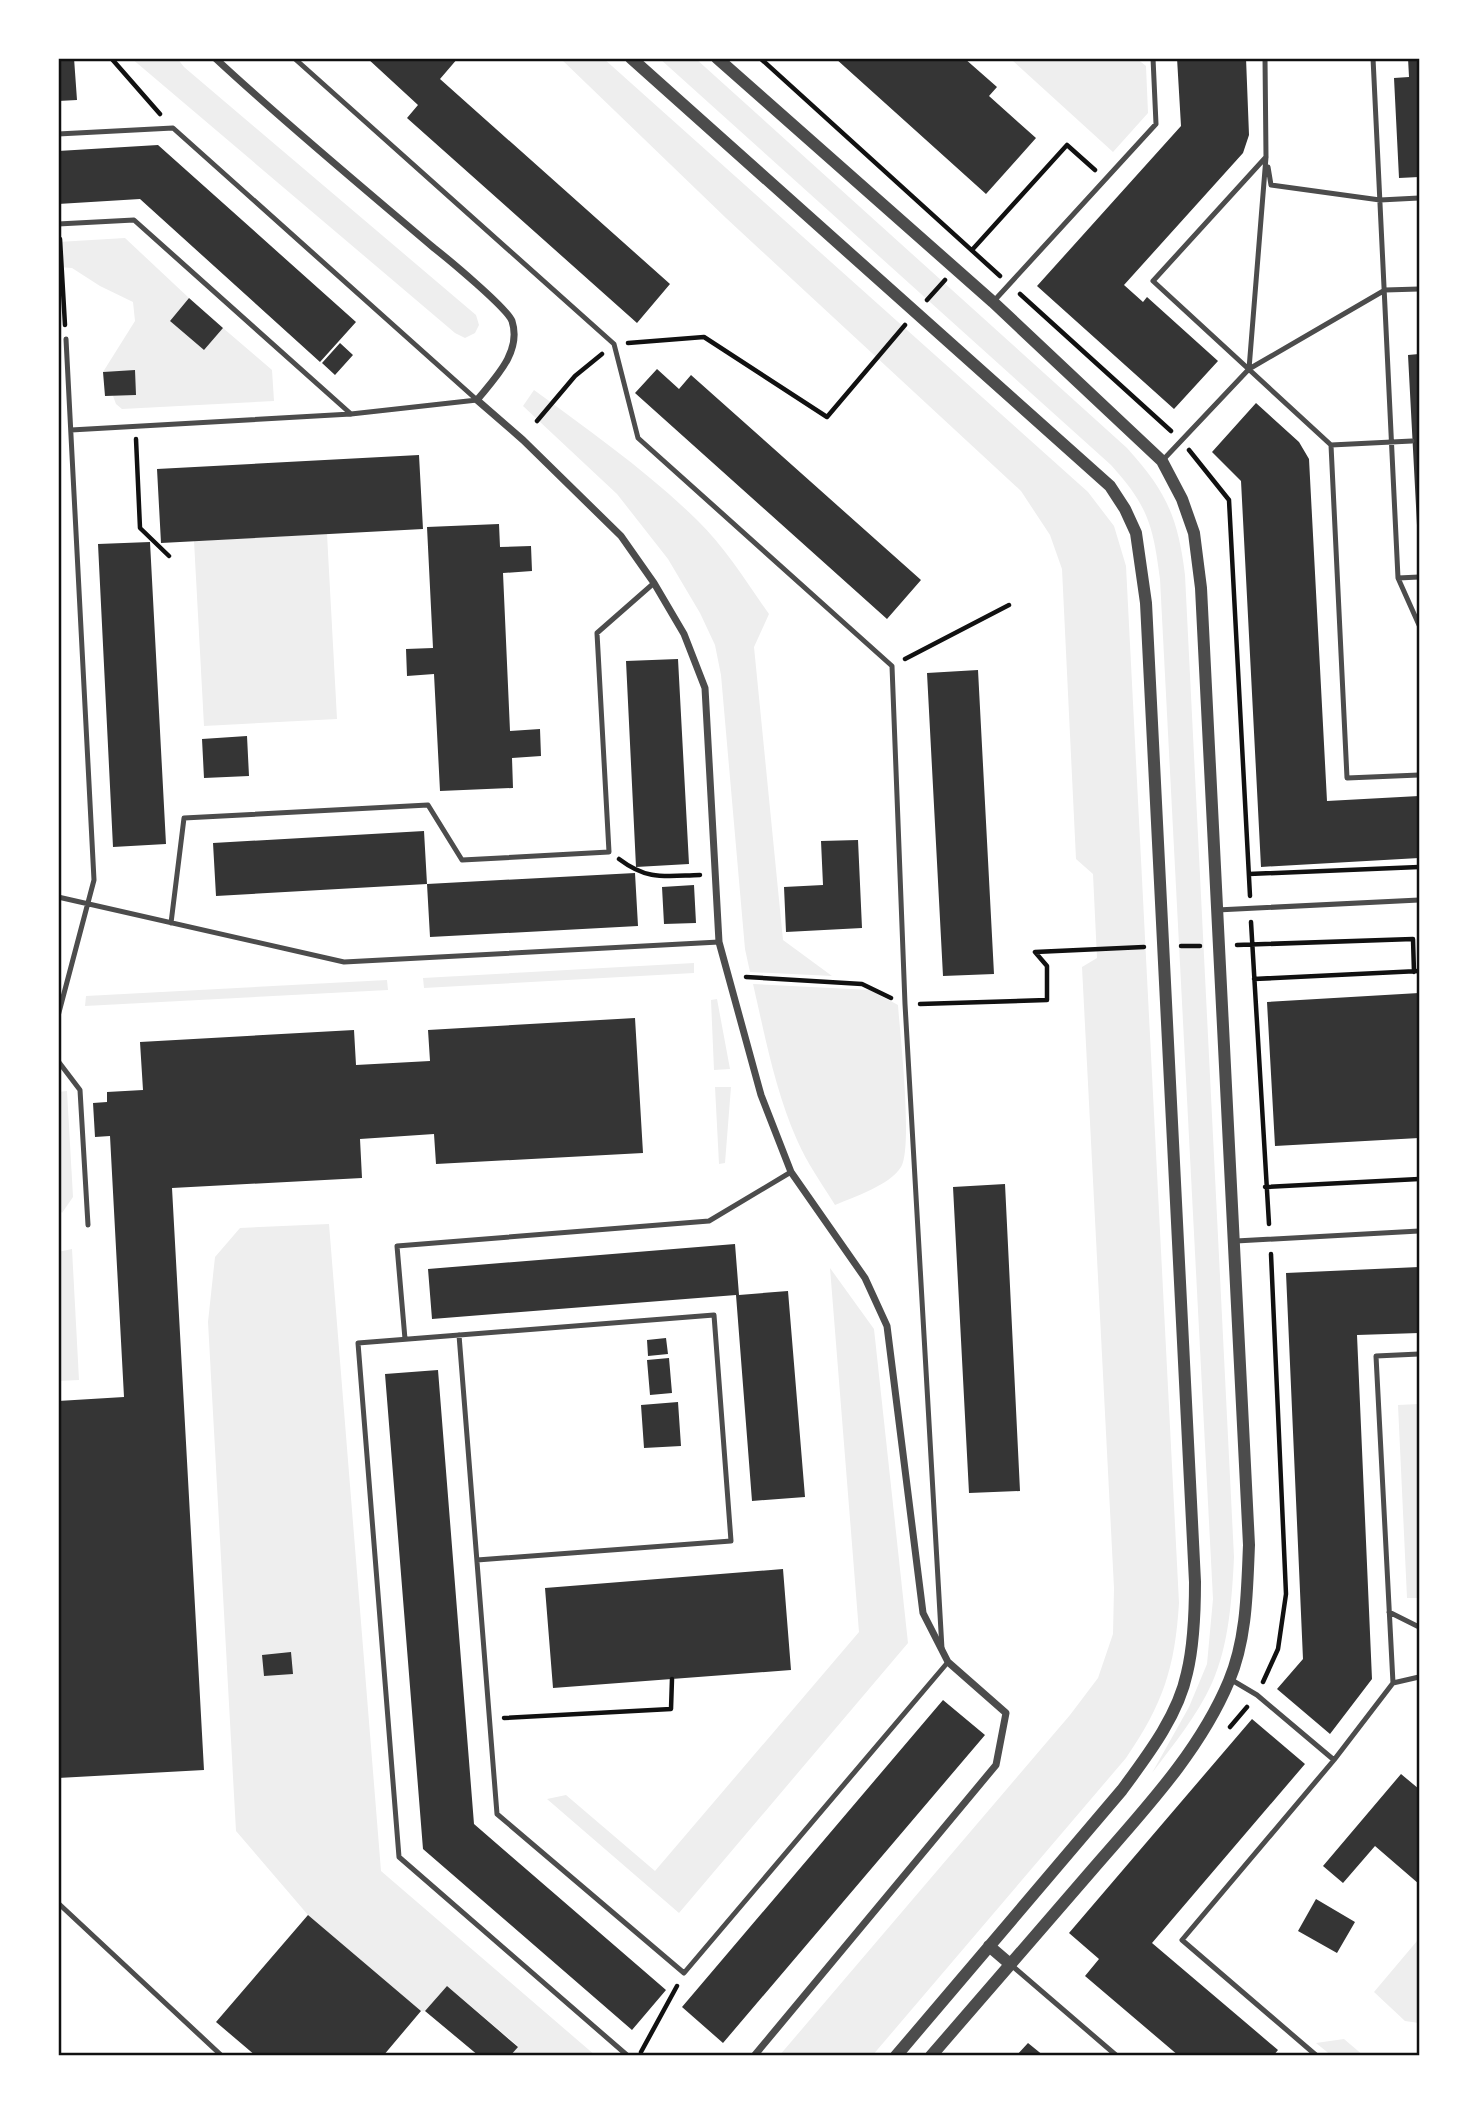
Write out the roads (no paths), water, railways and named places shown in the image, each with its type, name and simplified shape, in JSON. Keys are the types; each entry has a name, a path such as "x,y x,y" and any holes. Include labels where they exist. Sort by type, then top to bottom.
{"street":[{"path":"215,58 277,115 467,276 511,319 514,341 506,364 477,400 523,440 621,536 654,583 684,634 705,688 719,942 761,1096 791,1172 865,1278 887,1326 923,1613 948,1662 1006,1713 996,1765 754,2056"},
{"path":"631,58 1110,486 1136,533 1146,603 1195,1582 1194,1628 1187,1675 1176,1704 1143,1762 896,2056"},
{"path":"718,58 993,302 1162,461 1182,499 1194,533 1201,588 1249,1545 1247,1600 1239,1647 1230,1679 1217,1707 1193,1746 1145,1809 931,2056"},
{"path":"989,1947 1010,1964"}],"lane":[{"path":"294,58 614,344 638,439 892,666 905,1004 942,1650"},
{"path":"993,302 1156,124 1153,58"},
{"path":"1249,369 1266,158 1265,58"},
{"path":"1373,58 1398,578 1419,625"},
{"path":"58,134 173,128 477,400"},
{"path":"1266,158 1271,185 1380,200 1419,198"},
{"path":"1266,158 1153,281 1331,445 1347,778 1419,775"},
{"path":"59,224 134,220 351,414"},
{"path":"1162,461 1249,369 1385,290 1419,289"},
{"path":"58,1014 94,880 66,339"},
{"path":"71,430 351,414 477,400"},
{"path":"1331,445 1412,441"},
{"path":"1398,578 1419,577"},
{"path":"171,923 184,818 428,805 462,860 609,852 597,633 654,583"},
{"path":"58,897 344,962 719,942"},
{"path":"1217,910 1419,900"},
{"path":"58,1061 80,1090 88,1225"},
{"path":"405,1339 397,1246 709,1221 791,1172"},
{"path":"1232,1241 1419,1231"},
{"path":"477,1560 732,1541 714,1315 358,1343 399,1857 628,2056"},
{"path":"459,1335 497,1814 684,1973 948,1662"},
{"path":"1393,1683 1376,1356 1419,1354"},
{"path":"1389,1612 1419,1627"},
{"path":"1317,2056 1182,1940 1334,1760 1393,1683 1419,1677"},
{"path":"1230,1679 1257,1695 1334,1760"},
{"path":"58,1903 222,2056"},
{"path":"1010,1964 1117,2056"}]}
